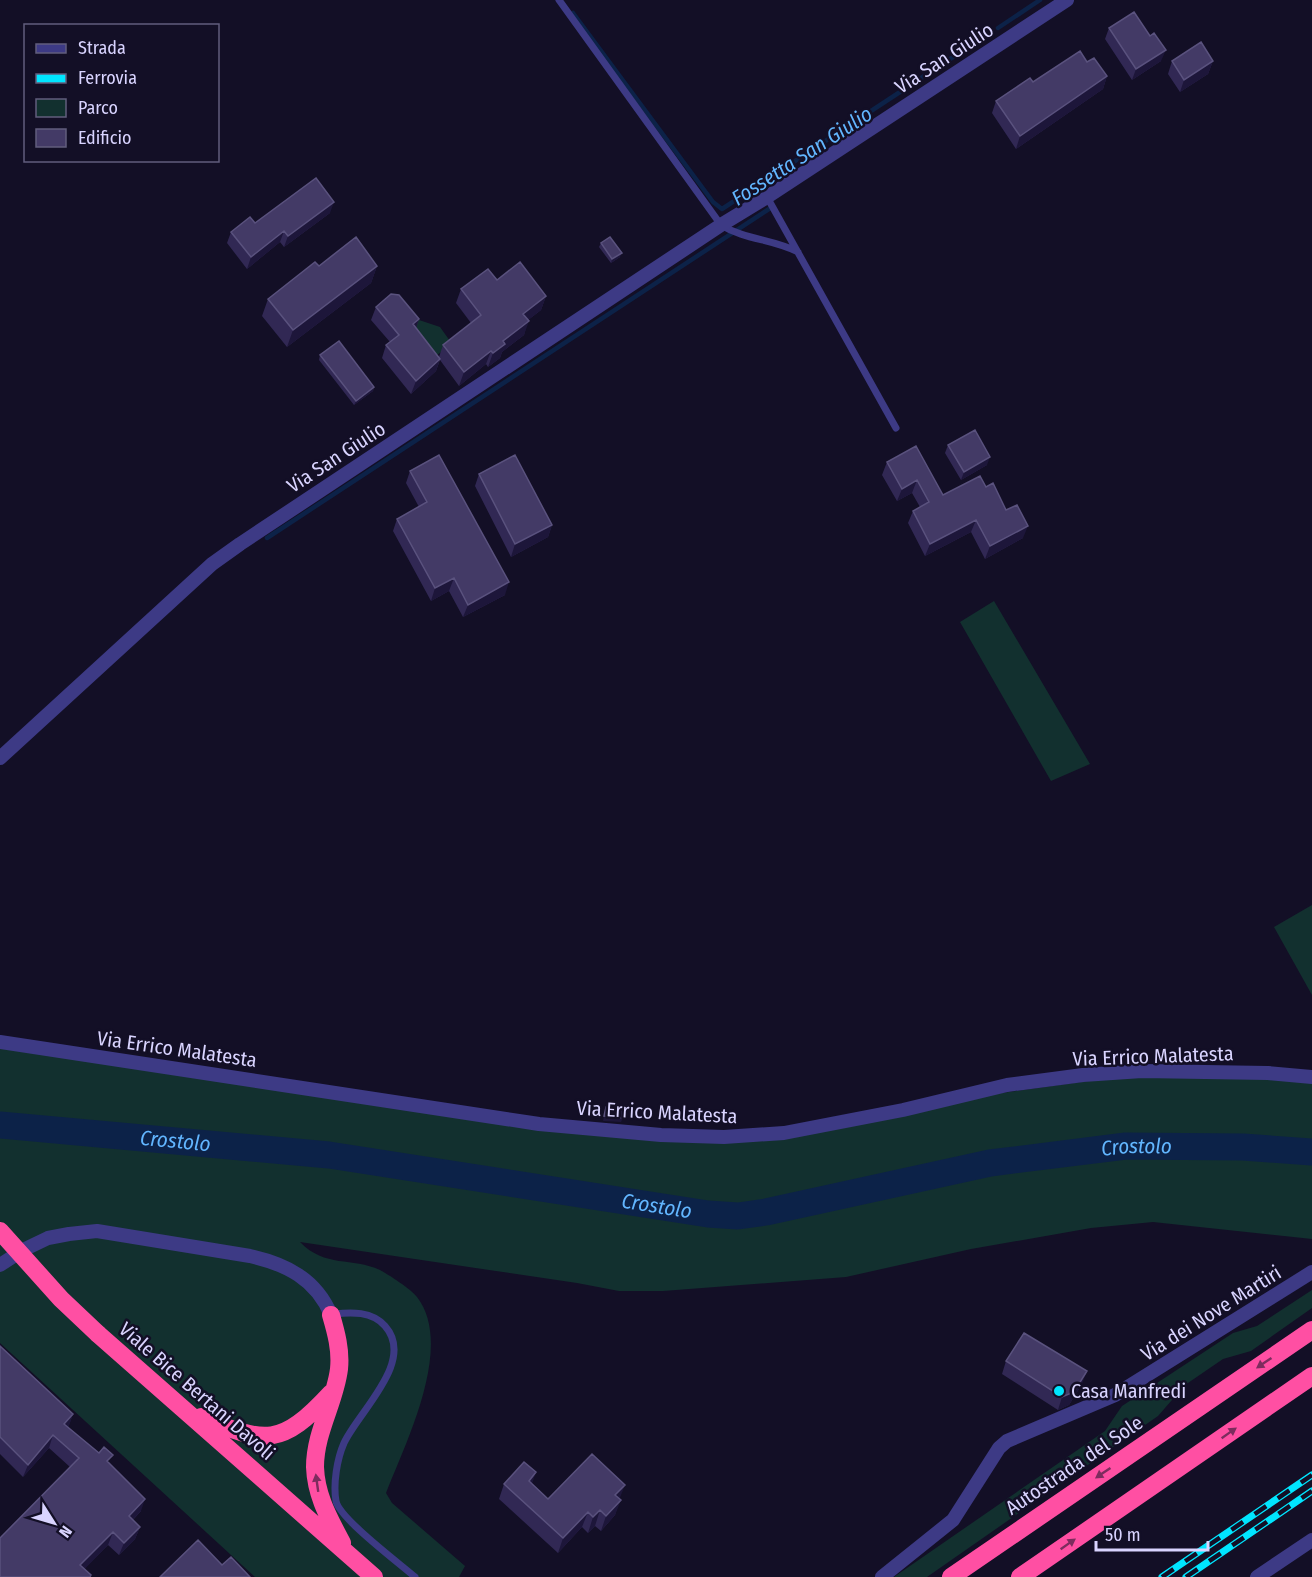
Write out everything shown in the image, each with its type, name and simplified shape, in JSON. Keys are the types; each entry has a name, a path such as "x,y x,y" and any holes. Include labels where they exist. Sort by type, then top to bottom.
{"highway":[{"name":"Viale Bice Bertani Davoli","path":"0,1231 34,1270 98,1334 374,1577"},
{"path":"331,1315 337,1335 339,1360 335,1390 318,1440 315,1469 325,1510 360,1577"},
{"name":"Autostrada del Sole","path":"951,1577 1312,1330"},
{"path":"1020,1577 1312,1376"},
{"path":"186,1411 240,1434 267,1436 283,1433 297,1426 335,1390"}],"street":[{"name":"Via San Giulio","path":"0,758 212,564 721,225 1067,0"},
{"name":"Via Errico Malatesta","path":"0,1042 539,1124 661,1135 724,1137 784,1133 903,1110 1007,1085 1083,1075 1142,1071 1268,1073 1312,1077"},
{"path":"0,1265 48,1238 104,1231 274,1262 290,1269 311,1283 326,1303 331,1315"},
{"name":"Via dei Nove Martiri","path":"882,1577 953,1520 999,1448 1007,1441 1115,1395 1312,1272"},
{"path":"1257,1577 1312,1540"}],"lane":[{"path":"559,0 721,225 737,234 783,244 798,252"},
{"path":"767,197 896,428"},
{"path":"331,1315 358,1313 376,1318 391,1334 394,1354 391,1369 344,1443 337,1476 337,1505 347,1518 415,1577"}],"green space":[{"path":"416,319 440,327 450,341 450,346 434,357 417,334"},
{"path":"994,601 1090,764 1051,781 960,622"},
{"path":"1312,905 1312,995 1274,927"},
{"path":"0,1044 546,1128 728,1140 950,1100 1139,1074 1312,1080 1312,1239 1153,1222 1091,1228 971,1249 846,1277 663,1291 619,1291 300,1242 319,1256 380,1270 405,1286 417,1297 427,1317 431,1341 429,1368 414,1422 386,1493 392,1503 465,1566 459,1577 255,1577 0,1343"},
{"path":"1312,1290 1312,1308 1251,1351 1223,1359 1185,1385 1158,1416 927,1577 894,1577 1105,1431 1122,1406 1233,1333 1257,1326"}],"building":[{"path":"1134,12 1150,36 1154,33 1166,50 1136,69 1109,28"},
{"path":"1201,42 1213,61 1184,80 1172,61"},
{"path":"1080,51 1087,62 1094,58 1107,76 1020,136 996,101 1030,78 1033,82"},
{"path":"316,178 334,202 288,236 284,231 251,257 231,232 250,217 255,223"},
{"path":"356,237 377,266 293,330 268,299 315,262 319,266"},
{"path":"610,237 622,253 612,259 601,243"},
{"path":"520,262 546,296 523,314 529,321 503,341 505,344 493,353 491,351 464,372 443,345 481,315 461,289 488,269 497,280"},
{"path":"391,294 399,295 419,319 413,324 440,359 416,381 386,345 399,335 376,307"},
{"path":"339,341 374,387 356,401 320,355"},
{"path":"975,430 990,457 964,472 948,445"},
{"path":"916,446 943,495 980,476 986,487 993,483 1006,510 1017,505 1028,526 990,546 976,520 930,544 913,511 929,502 917,480 902,489 887,462"},
{"path":"439,455 509,582 468,605 454,578 435,588 397,519 427,502 410,471"},
{"path":"515,455 552,525 515,544 479,474"},
{"path":"606,1107 624,1110 623,1118 604,1116"},
{"path":"1024,1333 1087,1371 1074,1392 1062,1397 1006,1361"},
{"path":"0,1346 73,1414 64,1424 99,1453 104,1447 113,1455 107,1461 145,1499 129,1516 140,1527 124,1543 113,1532 80,1565 91,1575 90,1577 0,1577 0,1538 79,1458 53,1435 28,1465 0,1437"},
{"path":"592,1454 625,1485 615,1495 621,1500 606,1516 600,1510 593,1517 588,1512 563,1538 504,1484 524,1462 536,1472 529,1481 548,1499"},
{"path":"198,1540 222,1565 231,1557 250,1577 160,1577"}],"waterway":[{"name":"Fossetta San Giulio","path":"998,28 1040,0"},
{"name":"Fossetta San Giulio","path":"573,13 713,202 722,209 982,38"},
{"path":"267,538 772,207"},
{"name":"Crostolo","path":"0,1125 329,1155 708,1214 738,1216 766,1212 990,1163 1126,1146 1243,1147 1312,1152"}],"railway":[{"path":"1162,1577 1312,1475"},
{"path":"1186,1577 1312,1491"}],"place":[{"name":"Casa Manfredi","path":"1059,1391"}]}
